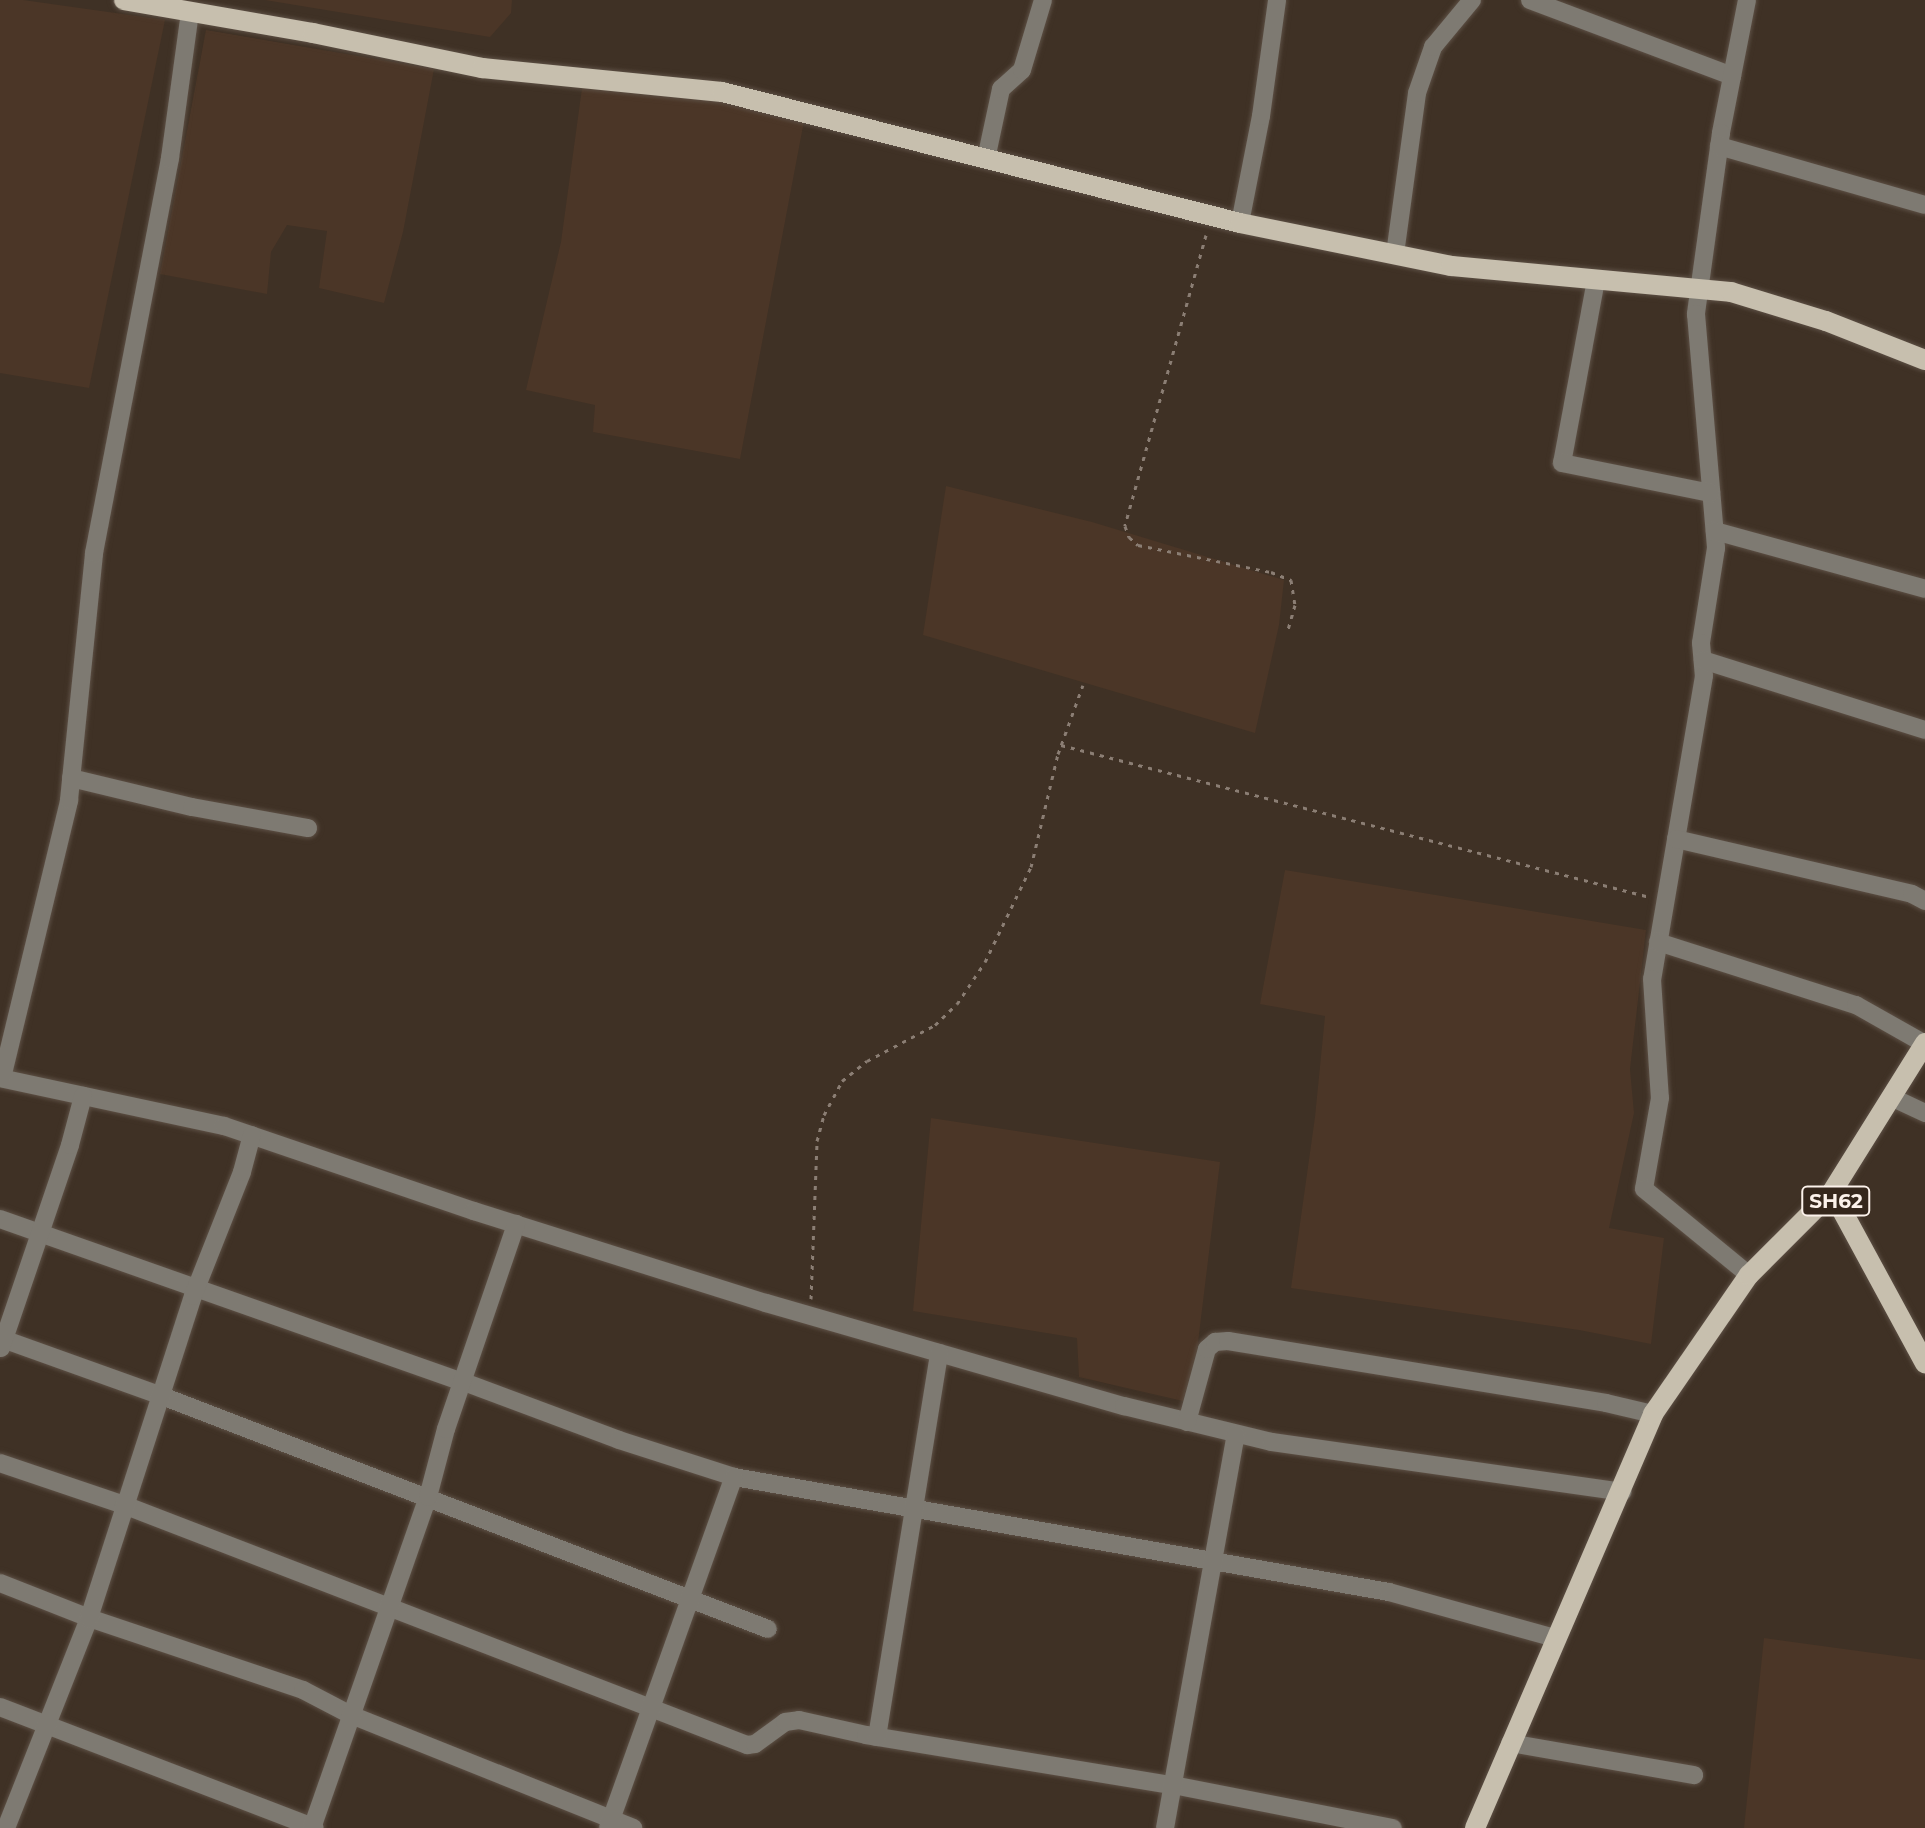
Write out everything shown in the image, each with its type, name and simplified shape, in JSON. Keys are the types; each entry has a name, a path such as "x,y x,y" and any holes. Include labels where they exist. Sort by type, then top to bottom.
{"main road":[{"path":"124,0 482,68 722,92 1240,223 1395,254 1500,273 1703,288 1761,300 1826,321 1925,360"},
{"name":"SH62","path":"1925,1043 1832,1192 1925,1363"},
{"path":"1475,1828 1653,1414 1749,1275 1832,1192"}],"street":[{"path":"986,159 1001,89 1022,70 1043,0"},
{"path":"1240,223 1261,116 1277,0"},
{"path":"1395,254 1417,93 1433,47 1472,0"},
{"path":"1530,0 1732,76"},
{"path":"1747,0 1719,146 1703,288 1696,314 1716,548 1701,643 1704,676 1652,979 1660,1098 1644,1189 1749,1275"},
{"path":"190,12 170,158 94,553 71,778 1,1078 224,1126 516,1224 810,1315 1187,1422 1236,1434 1622,1492"},
{"path":"1719,146 1925,205"},
{"path":"1596,280 1562,463 1711,493"},
{"path":"1715,531 1925,589"},
{"path":"1703,660 1925,730"},
{"path":"71,778 192,807 308,828"},
{"path":"1676,839 1912,894 1925,901"},
{"path":"1658,942 1856,1005 1925,1043"},
{"path":"83,1096 70,1145 1,1342 162,1396 428,1497 689,1602 768,1629"},
{"path":"1891,1097 1925,1113"},
{"path":"27,1828 5,1822 89,1618 197,1288 242,1172 252,1135"},
{"path":"0,1219 464,1382 619,1440 734,1477 913,1511 1389,1592 1555,1638"},
{"path":"0,1707 313,1828 428,1497 446,1429 516,1224"},
{"path":"1187,1422 1207,1349 1215,1342 1228,1341 1606,1403 1653,1414"},
{"path":"877,1737 939,1353"},
{"path":"1165,1828 1236,1434"},
{"path":"0,1463 124,1505 747,1745 755,1744 793,1720 877,1737 1173,1785 1393,1828"},
{"path":"610,1824 734,1477"},
{"path":"0,1583 89,1618 303,1690 351,1715 610,1824 633,1828"},
{"path":"1510,1743 1694,1775"}],"path":[{"path":"1211,216 1125,526 1129,537 1138,545 1221,565 1271,572 1291,580 1295,605 1288,630"},
{"path":"810,1315 817,1141 824,1115 842,1081 867,1061 935,1025 957,1004 985,962 1031,867 1061,745 1083,685"},
{"path":"1061,745 1665,901"}],"shaded area":[{"path":"0,0 23,0 165,20 89,388 0,373"},
{"path":"265,0 512,0 511,13 490,37"},
{"path":"206,30 434,69 403,232 384,303 319,288 327,231 287,225 271,252 267,294 160,274"},
{"path":"582,88 718,101 804,121 740,459 593,432 595,405 526,390 561,242"},
{"path":"946,486 1092,522 1284,580 1279,625 1255,733 923,635"},
{"path":"1285,870 1646,930 1630,1069 1634,1113 1609,1228 1664,1238 1651,1344 1579,1330 1291,1288 1315,1117 1325,1016 1260,1004"},
{"path":"931,1118 1220,1162 1196,1359 1183,1401 1079,1377 1077,1338 913,1311"},
{"path":"1764,1638 1925,1660 1925,1828 1744,1828"}]}
